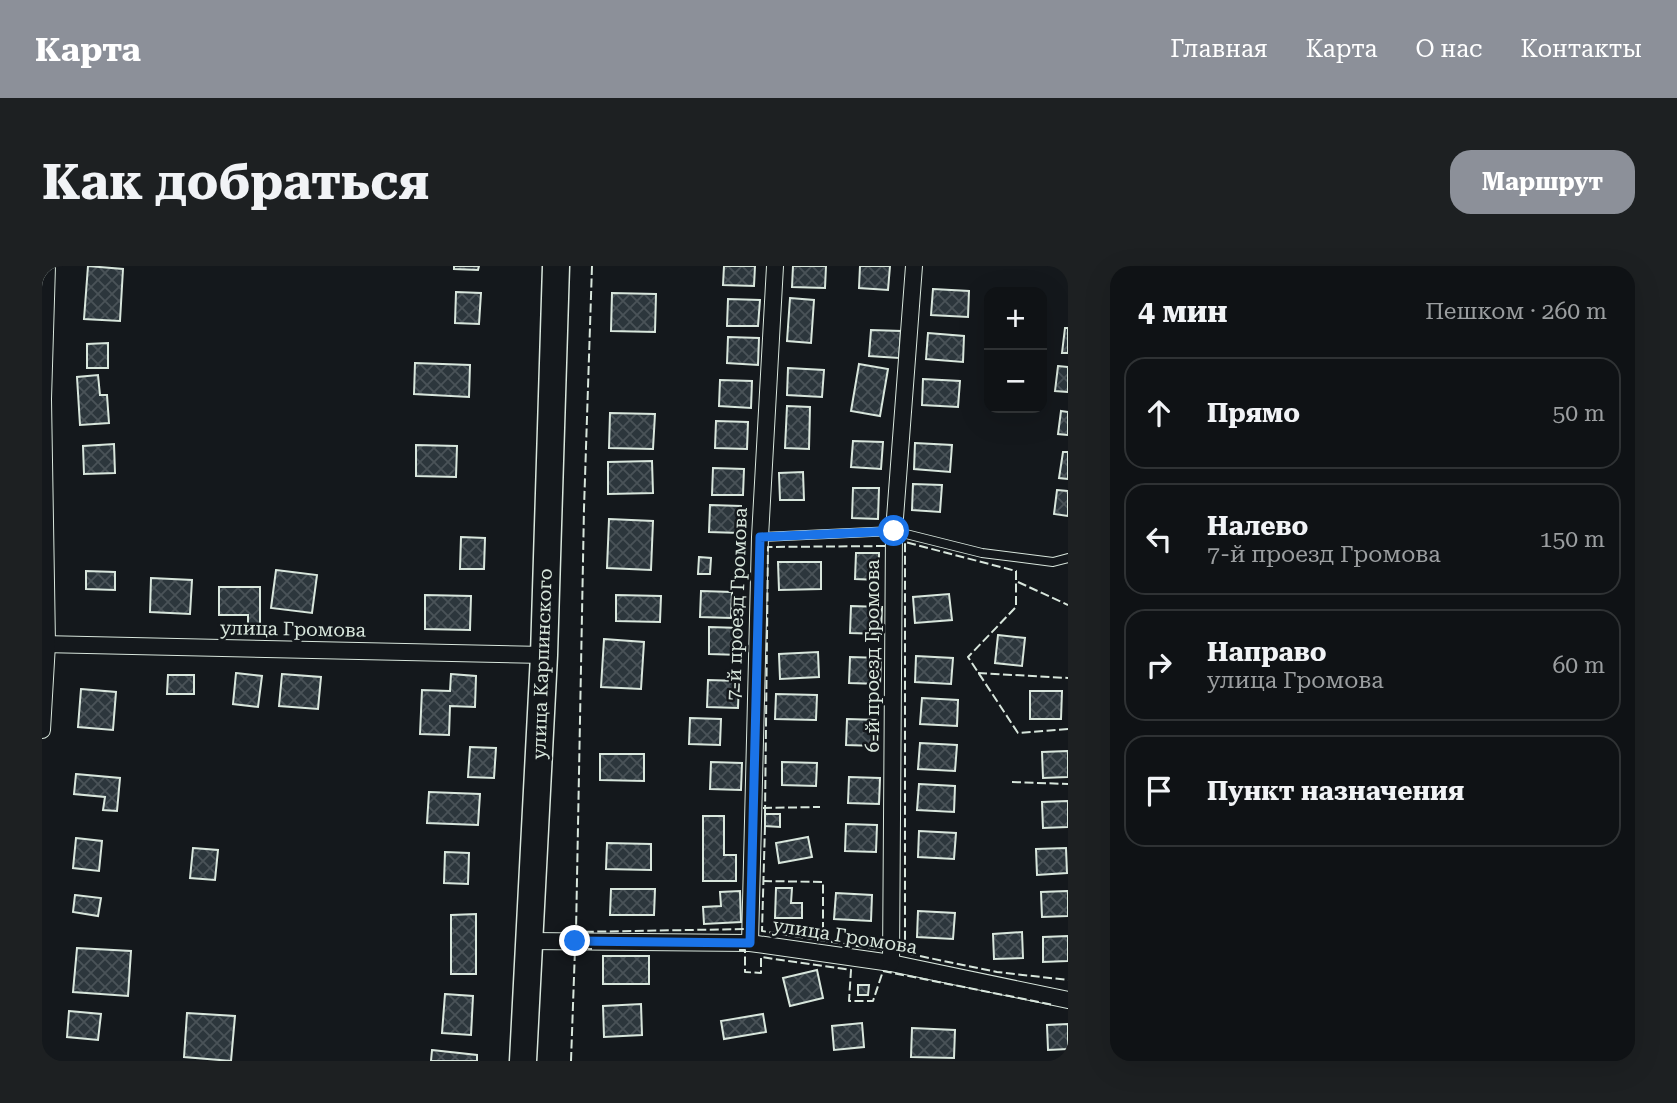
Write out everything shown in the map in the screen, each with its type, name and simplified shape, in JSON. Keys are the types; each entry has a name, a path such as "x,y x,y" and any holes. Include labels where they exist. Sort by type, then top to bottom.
{"main road":[{"name":"улица Карпинского","path":"523,1061 544,655 556,266"}],"street":[{"path":"42,730 45,644 43,399 47,266"},
{"name":"7-й проезд Громова","path":"750,943 760,537 775,266"},
{"name":"6-й проезд Громова","path":"891,963 894,531 914,266"},
{"name":"улица Громова","path":"45,644 544,655"},
{"name":"улица Громова","path":"529,941 750,943 891,963 1068,1000"}],"lane":[{"path":"760,537 894,531 982,553 1053,562 1068,558"}],"building":[{"path":"88,266 123,269 120,321 84,319"},
{"path":"454,266 479,266 478,270 454,269"},
{"path":"724,266 755,266 754,286 723,285"},
{"path":"793,266 826,266 825,288 792,287"},
{"path":"860,266 890,266 888,290 859,288"},
{"path":"933,289 969,291 968,317 931,315"},
{"path":"456,292 481,293 479,324 455,323"},
{"path":"612,293 656,294 655,332 611,331"},
{"path":"790,298 814,300 811,343 787,341"},
{"path":"728,299 760,300 758,326 727,326"},
{"path":"1065,328 1068,328 1068,353 1062,353"},
{"path":"871,330 901,331 899,358 869,356"},
{"path":"928,333 964,336 963,362 926,359"},
{"path":"728,337 759,338 758,365 727,363"},
{"path":"108,343 108,368 87,368 87,344"},
{"path":"415,363 470,365 469,397 414,394"},
{"path":"859,364 888,369 880,416 851,411"},
{"path":"1058,366 1068,367 1068,392 1055,391"},
{"path":"788,368 824,370 822,397 787,395"},
{"path":"98,375 100,395 107,395 109,423 80,425 77,377"},
{"path":"923,379 960,381 958,407 922,405"},
{"path":"720,380 752,381 751,408 719,406"},
{"path":"787,406 810,407 809,449 785,448"},
{"path":"1061,411 1068,412 1068,435 1058,434"},
{"path":"610,413 655,414 653,449 609,448"},
{"path":"716,421 748,422 747,449 715,448"},
{"path":"853,441 883,442 881,469 851,467"},
{"path":"915,443 952,445 950,472 914,469"},
{"path":"114,444 115,473 84,474 83,446"},
{"path":"416,445 457,446 456,477 416,476"},
{"path":"1063,452 1068,452 1068,479 1059,478"},
{"path":"652,461 653,493 608,494 608,462"},
{"path":"713,468 744,469 743,495 712,495"},
{"path":"803,472 804,500 780,500 779,473"},
{"path":"913,484 942,485 940,512 912,510"},
{"path":"853,488 879,488 878,519 852,518"},
{"path":"1057,490 1068,491 1068,516 1054,514"},
{"path":"710,505 741,506 740,533 709,532"},
{"path":"609,519 653,521 651,570 607,568"},
{"path":"461,537 485,538 484,569 460,569"},
{"path":"856,553 879,553 879,580 855,579"},
{"path":"699,557 711,558 710,574 698,574"},
{"path":"778,562 821,562 821,589 779,590"},
{"path":"276,570 317,575 312,613 271,608"},
{"path":"86,571 115,572 115,590 86,589"},
{"path":"151,578 192,580 190,614 150,612"},
{"path":"219,587 260,587 260,629 248,629 248,615 219,615"},
{"path":"701,591 732,592 731,618 700,617"},
{"path":"949,594 952,620 915,623 913,597"},
{"path":"425,595 471,596 470,630 425,629"},
{"path":"616,595 661,596 660,622 616,621"},
{"path":"851,606 882,607 881,634 850,633"},
{"path":"709,627 741,628 740,655 709,654"},
{"path":"998,635 1025,638 1022,666 995,663"},
{"path":"604,639 644,642 641,689 601,687"},
{"path":"818,652 819,677 780,679 779,654"},
{"path":"916,656 953,658 951,684 915,682"},
{"path":"850,657 881,658 880,684 849,683"},
{"path":"236,673 262,676 258,707 233,704"},
{"path":"282,674 321,677 318,709 279,706"},
{"path":"451,674 476,676 475,707 450,706 449,735 420,734 422,690 450,691"},
{"path":"168,675 194,675 194,694 167,694"},
{"path":"708,680 739,681 738,708 707,707"},
{"path":"81,689 116,692 113,730 78,727"},
{"path":"1030,691 1062,691 1061,719 1030,719"},
{"path":"776,694 817,695 816,720 775,719"},
{"path":"922,698 958,700 957,726 920,724"},
{"path":"690,718 721,719 720,745 689,744"},
{"path":"847,719 878,720 877,746 846,745"},
{"path":"920,743 957,745 955,771 918,769"},
{"path":"470,747 496,748 494,778 468,777"},
{"path":"1068,751 1068,777 1043,778 1042,752"},
{"path":"600,754 644,754 644,781 600,780"},
{"path":"711,762 742,763 741,790 710,789"},
{"path":"782,762 817,763 816,786 782,785"},
{"path":"76,774 120,778 117,811 103,810 105,797 74,794"},
{"path":"849,777 880,778 879,804 848,803"},
{"path":"919,784 955,786 954,812 917,810"},
{"path":"429,792 480,794 478,825 427,823"},
{"path":"1068,801 1068,827 1043,828 1042,802"},
{"path":"765,814 780,814 780,827 765,826"},
{"path":"703,816 724,816 724,855 736,855 736,881 703,881"},
{"path":"846,824 877,825 876,852 845,851"},
{"path":"919,831 956,833 954,859 918,857"},
{"path":"808,837 812,857 779,863 776,843"},
{"path":"76,838 102,841 99,871 73,868"},
{"path":"607,843 651,844 651,870 606,869"},
{"path":"193,848 218,850 215,880 190,878"},
{"path":"1066,848 1067,873 1037,875 1036,849"},
{"path":"445,852 469,853 468,884 444,883"},
{"path":"776,888 792,888 791,903 802,903 802,918 775,918"},
{"path":"611,889 655,889 654,915 610,915"},
{"path":"740,891 741,922 704,924 703,907 721,906 720,892"},
{"path":"1068,891 1068,916 1042,917 1041,892"},
{"path":"836,893 872,895 871,921 834,919"},
{"path":"75,895 101,898 98,916 73,912"},
{"path":"918,911 955,913 953,939 917,937"},
{"path":"476,914 476,974 451,974 451,915"},
{"path":"1022,932 1023,958 994,959 993,934"},
{"path":"1068,936 1068,961 1043,962 1043,937"},
{"path":"77,948 131,951 128,996 73,992"},
{"path":"603,956 649,956 649,984 603,984"},
{"path":"817,970 823,998 790,1006 783,978"},
{"path":"858,985 869,985 868,995 858,995"},
{"path":"445,994 473,996 471,1035 442,1033"},
{"path":"641,1004 642,1035 604,1037 603,1006"},
{"path":"69,1011 101,1014 98,1040 67,1037"},
{"path":"187,1013 235,1016 231,1061 184,1057"},
{"path":"763,1014 766,1032 724,1039 721,1021"},
{"path":"862,1023 864,1047 834,1050 832,1026"},
{"path":"1068,1024 1068,1049 1048,1050 1047,1025"},
{"path":"912,1028 955,1030 954,1058 911,1057"},
{"path":"432,1050 477,1055 477,1061 431,1061"}],"fence":[{"path":"592,266 584,508 576,932 745,929"},
{"path":"1068,729 1018,733 968,657 1016,607 1016,571 905,542 905,953 997,972 1068,980"},
{"path":"765,814 768,547 888,546"},
{"path":"1018,582 1068,605"},
{"path":"978,673 1068,678"},
{"path":"1012,782 1068,784"},
{"path":"763,808 820,807"},
{"path":"765,826 762,931 883,950 883,945"},
{"path":"763,881 823,882 823,940"},
{"path":"571,1061 575,949 592,949"},
{"path":"739,950 745,950 745,972 761,973 761,957 851,970 849,1001 873,1001 883,971 1054,1005"}],"route":[{"path":"575,941 750,943 760,537 894,531"}]}
